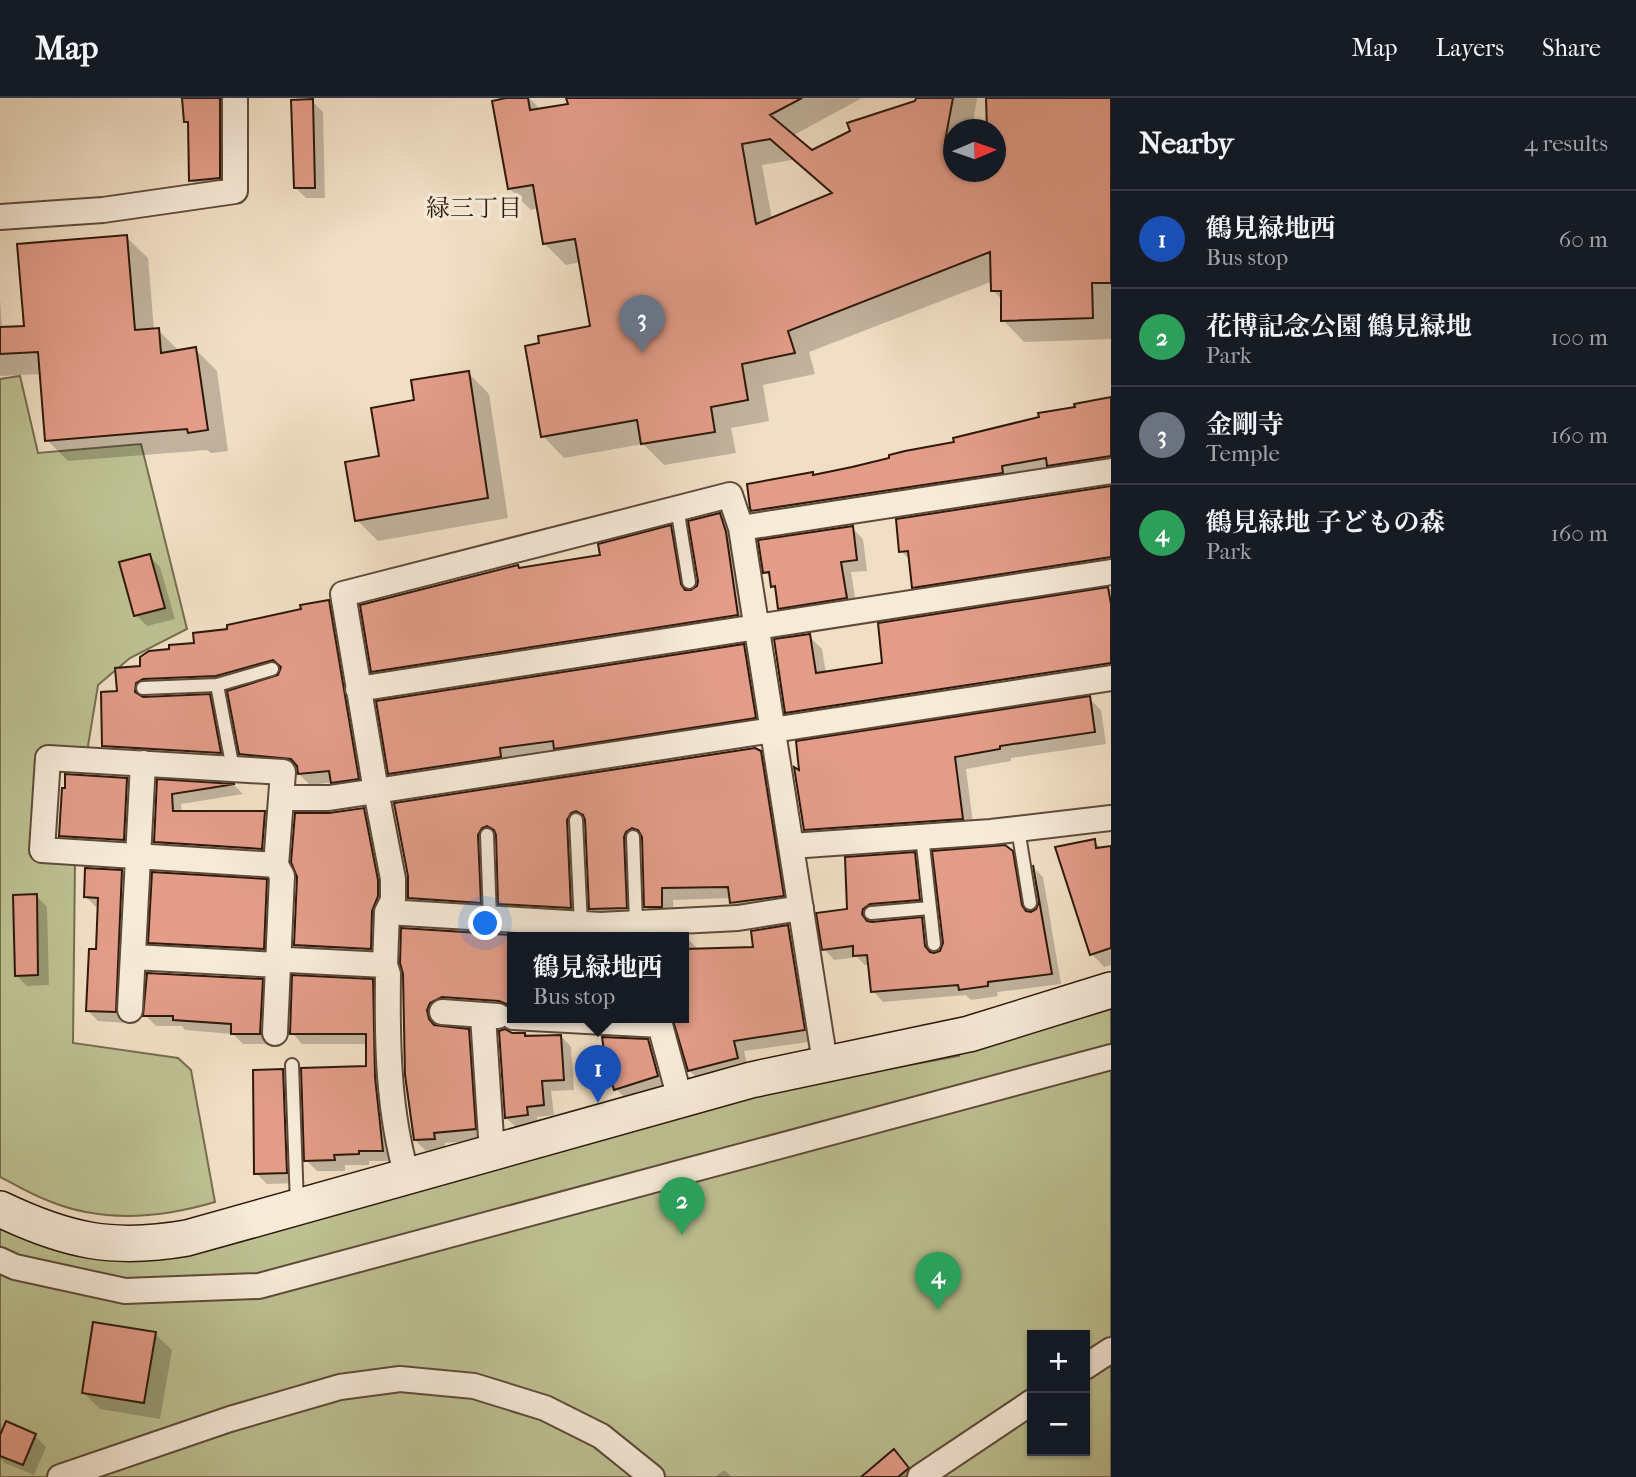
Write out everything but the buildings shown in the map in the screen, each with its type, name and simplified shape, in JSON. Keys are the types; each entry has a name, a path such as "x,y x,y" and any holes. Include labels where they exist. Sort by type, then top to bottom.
{"street":[{"path":"0,217 103,210 236,191 235,98"},
{"path":"741,528 1111,471"},
{"path":"407,1176 399,1147 391,1084 388,974 385,965 387,912 393,900 393,879 342,594 730,495 741,528 758,627 825,1063"},
{"path":"358,689 1111,572"},
{"path":"281,798 329,797 376,791 1111,678"},
{"path":"275,865 42,850 48,758 283,772 275,865 282,876 275,1033"},
{"path":"130,1010 143,763"},
{"path":"791,846 1018,829 1111,818"},
{"path":"387,912 581,925 738,918 801,908"},
{"path":"134,957 278,965 288,960 385,965"},
{"path":"0,1209 53,1232 79,1239 143,1244 187,1238 680,1099 825,1063 969,1034 1111,990"},
{"path":"442,1012 507,1017"},
{"path":"483,1016 492,1153"},
{"path":"623,1023 660,1025 680,1099"},
{"path":"0,1259 15,1266 125,1291 259,1286 1111,1057"},
{"path":"1090,1364 1111,1350"},
{"path":"60,1477 230,1419 340,1387 400,1379 474,1386 545,1408 601,1436 652,1477"},
{"path":"920,1477 1027,1405"}],"lane":[{"path":"677,507 689,582"},
{"path":"143,688 217,685 272,669"},
{"path":"217,685 233,769"},
{"path":"576,820 581,925"},
{"path":"1018,829 1030,903"},
{"path":"487,835 490,919"},
{"path":"922,836 934,944"},
{"path":"633,837 636,923"},
{"path":"871,914 930,908"},
{"path":"292,1065 298,1207"}],"green space":[{"path":"20,376 38,453 141,444 187,629 130,658 98,685 87,752 43,751 35,855 75,860 73,1043 178,1058 191,1070 215,1202 174,1212 132,1216 90,1213 43,1199 0,1177 0,379"},
{"path":"1111,1005 1111,1477 0,1477 0,1224 72,1253 758,1093 959,1056 961,1049"}],"place":[{"name":"金剛寺","path":"642,353"},
{"name":"鶴見緑地西","path":"598,1103"},
{"name":"花博記念公園 鶴見緑地","path":"682,1235"},
{"name":"鶴見緑地 子どもの森","path":"938,1310"}],"district":[{"name":"緑三丁目","path":"474,208"}]}
